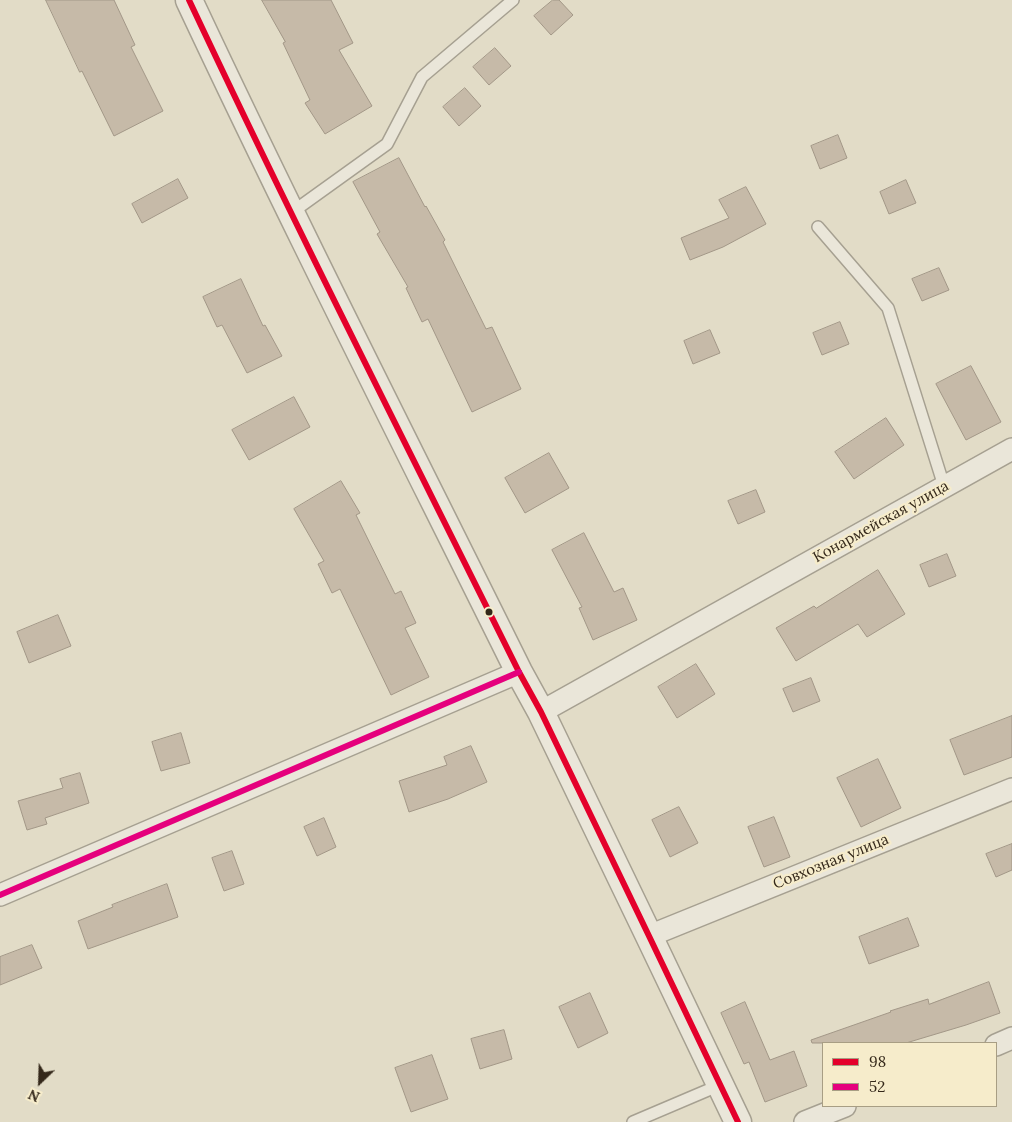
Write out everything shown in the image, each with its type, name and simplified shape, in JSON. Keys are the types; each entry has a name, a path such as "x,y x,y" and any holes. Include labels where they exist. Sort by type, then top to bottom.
{"street":[{"path":"189,0 251,132 540,712 738,1122"},
{"name":"Конармейская улица","path":"540,712 1012,449"},
{"path":"0,895 519,672"},
{"name":"Совхозная улица","path":"649,936 1012,789"},
{"path":"997,1045 1012,1038"},
{"path":"805,1122 842,1107"}],"lane":[{"path":"291,213 388,144 422,77 512,0"},
{"path":"818,227 888,308 944,486"},
{"path":"633,1122 720,1085"}],"building":[{"path":"46,0 114,0 135,45 131,47 163,111 114,136 82,71 80,72"},
{"path":"262,0 331,0 353,43 339,50 372,106 325,134 305,103 310,100 283,43 285,42"},
{"path":"553,0 559,0 573,15 551,35 534,16"},
{"path":"495,48 511,66 489,85 473,67"},
{"path":"465,88 481,106 459,126 443,107"},
{"path":"838,135 847,158 820,169 811,146"},
{"path":"399,158 445,240 443,242 486,329 492,327 521,389 472,412 428,319 422,322 406,288 408,287 377,234 380,232 353,182"},
{"path":"178,179 188,198 142,223 132,204"},
{"path":"906,180 916,203 889,214 880,192"},
{"path":"746,187 766,224 723,247 690,260 681,238 729,218 719,200"},
{"path":"939,268 949,290 922,301 912,279"},
{"path":"241,279 263,326 265,325 282,356 247,373 222,325 217,327 203,297"},
{"path":"840,322 849,344 822,355 813,333"},
{"path":"710,330 720,353 693,364 684,341"},
{"path":"971,366 1001,422 966,440 936,384"},
{"path":"294,397 310,427 249,460 232,430"},
{"path":"886,418 904,445 854,479 835,452"},
{"path":"549,453 569,488 525,513 505,478"},
{"path":"341,481 360,513 356,515 395,594 401,591 416,623 405,628 429,677 391,695 340,589 332,593 318,564 324,561 294,509"},
{"path":"756,490 765,512 738,524 728,501"},
{"path":"584,533 614,592 623,588 637,620 593,640 579,608 582,607 552,550"},
{"path":"947,554 956,576 929,587 920,565"},
{"path":"878,570 905,614 867,637 858,624 796,661 776,628 814,606 816,608"},
{"path":"58,615 71,646 29,663 17,632"},
{"path":"696,664 715,694 677,718 658,687"},
{"path":"811,678 820,701 793,712 783,689"},
{"path":"1012,716 1012,757 964,775 950,740"},
{"path":"181,733 190,763 161,771 152,742"},
{"path":"471,746 487,782 448,799 409,812 399,781 447,765 444,757"},
{"path":"878,759 901,808 861,827 837,778"},
{"path":"80,773 89,803 45,818 47,824 27,830 18,801 63,788 60,779"},
{"path":"679,807 698,843 670,857 652,820"},
{"path":"774,817 790,857 764,867 748,827"},
{"path":"324,818 336,847 317,856 304,827"},
{"path":"1012,844 1012,870 996,877 986,854"},
{"path":"232,851 244,884 224,891 212,858"},
{"path":"167,884 178,917 88,949 78,921 113,907 112,905"},
{"path":"908,918 919,946 869,964 859,937"},
{"path":"32,945 42,968 0,985 0,957"},
{"path":"989,982 1000,1013 909,1042 812,1043 811,1040 928,999 929,1004"},
{"path":"590,993 608,1033 578,1048 559,1007"},
{"path":"745,1002 770,1060 794,1051 807,1086 765,1102 749,1062 744,1064 721,1013"},
{"path":"504,1030 512,1059 480,1069 471,1039"},
{"path":"432,1055 448,1099 411,1112 395,1068"}],"transit line":[{"name":"98","path":"189,0 352,337 519,672 541,712 738,1122"},
{"name":"52","path":"0,895 519,672"}]}
